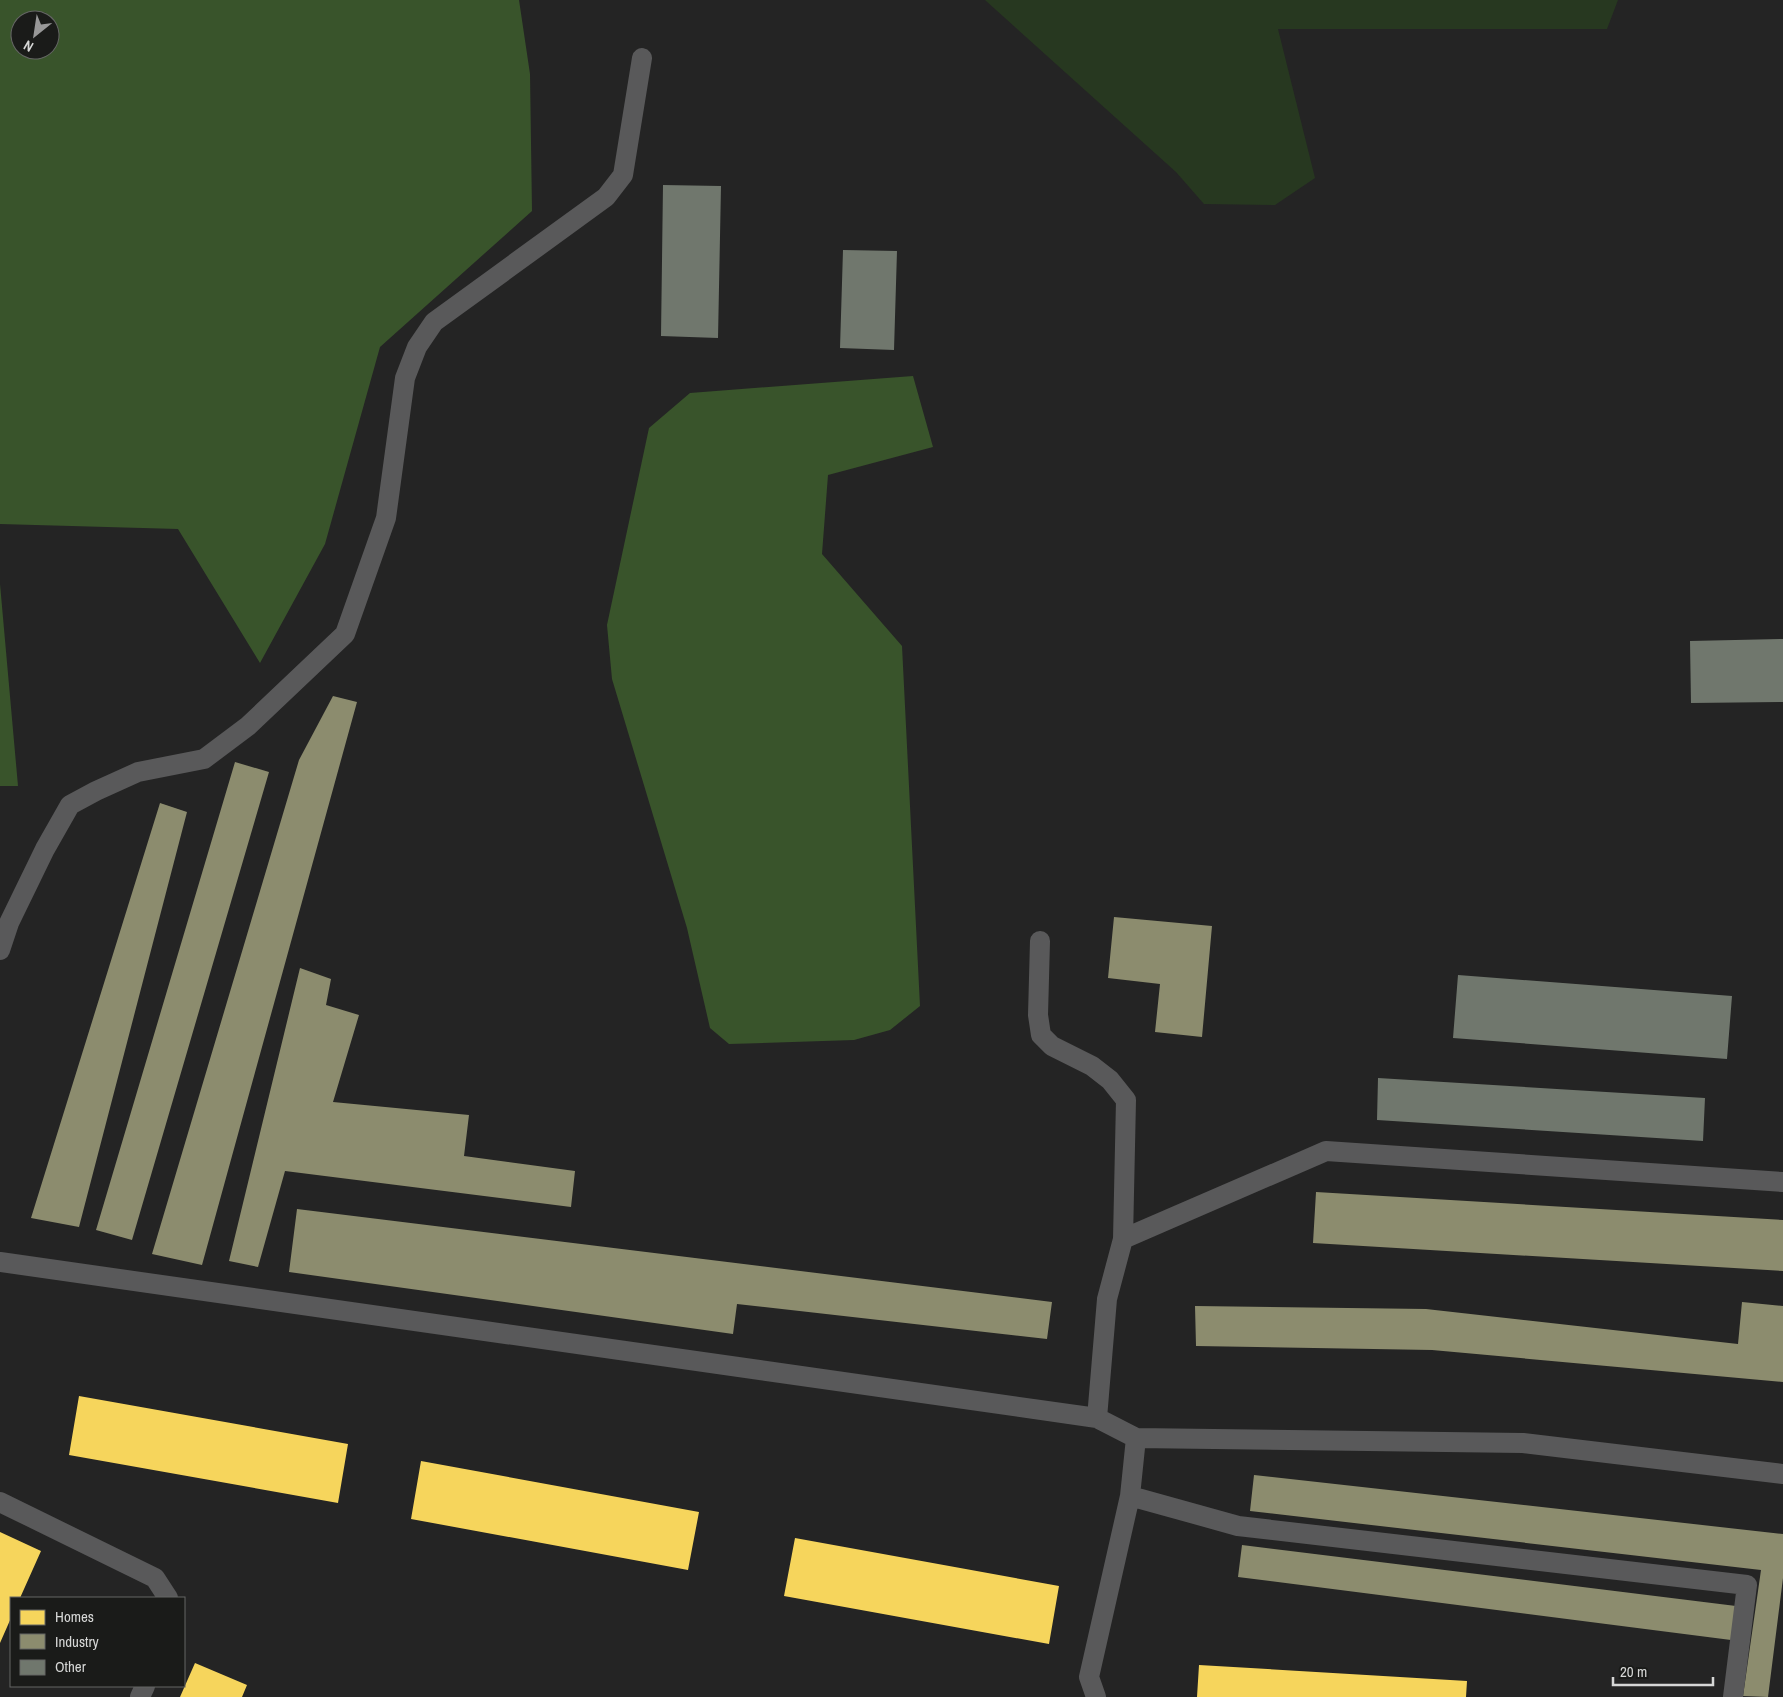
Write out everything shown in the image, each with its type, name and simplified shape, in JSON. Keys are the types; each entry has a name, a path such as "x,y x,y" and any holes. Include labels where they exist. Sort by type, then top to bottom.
{"lane":[{"path":"0,950 9,923 45,849 70,805 138,772 204,759 248,726 345,634 386,518 405,378 416,347 434,322 606,197 623,175 642,58"},
{"path":"1040,941 1038,1016 1041,1035 1052,1046 1092,1066 1110,1080 1126,1100 1123,1239 1107,1299 1097,1418"},
{"path":"1123,1239 1326,1151 1783,1182"},
{"path":"0,1262 1097,1418 1136,1438 1523,1443 1783,1474"},
{"path":"1096,1697 1089,1677 1130,1496 1136,1438"},
{"path":"1130,1496 1238,1526 1747,1585 1733,1697"},
{"path":"0,1502 155,1578 167,1597"}],"green space":[{"path":"0,0 519,0 530,74 532,211 380,347 325,544 260,663 178,529 0,524"},
{"path":"985,0 1618,0 1607,29 1278,29 1315,178 1275,205 1204,204 1176,172"},
{"path":"913,376 933,447 828,475 822,554 902,646 920,1006 890,1030 854,1040 729,1044 710,1028 687,928 612,679 607,625 649,428 690,393"},
{"path":"0,584 18,786 0,786"}],"building: Homes":[{"path":"79,1396 348,1444 338,1503 69,1455"},
{"path":"421,1461 699,1512 688,1570 411,1519"},
{"path":"0,1532 41,1551 20,1597 10,1597 10,1620 0,1643"},
{"path":"795,1538 1059,1586 1049,1644 784,1596"},
{"path":"195,1663 247,1685 242,1697 180,1697"},
{"path":"1199,1665 1467,1681 1466,1697 1197,1697"}],"building: Industry":[{"path":"333,696 357,702 202,1265 152,1254 299,760"},
{"path":"235,762 269,772 132,1240 96,1230"},
{"path":"160,803 187,812 79,1227 31,1218"},
{"path":"1114,917 1212,926 1202,1037 1155,1032 1160,984 1108,978"},
{"path":"300,968 331,979 326,1005 359,1015 333,1102 469,1115 464,1156 575,1171 571,1207 285,1171 258,1267 229,1261"},
{"path":"1316,1192 1783,1220 1783,1271 1313,1243"},
{"path":"297,1209 1052,1302 1047,1339 737,1304 733,1334 289,1272"},
{"path":"1742,1302 1783,1306 1783,1382 1432,1350 1196,1346 1195,1306 1426,1309 1738,1344"},
{"path":"1254,1475 1783,1534 1783,1578 1768,1697 1743,1696 1761,1570 1250,1511"},
{"path":"1242,1545 1736,1606 1731,1640 1238,1577"}],"building: Other":[{"path":"663,185 721,186 718,338 661,336"},
{"path":"843,250 897,251 894,350 840,348"},
{"path":"1783,639 1783,702 1691,703 1690,641"},
{"path":"1458,975 1732,996 1727,1059 1453,1038"},
{"path":"1378,1078 1705,1098 1703,1141 1377,1120"}]}
